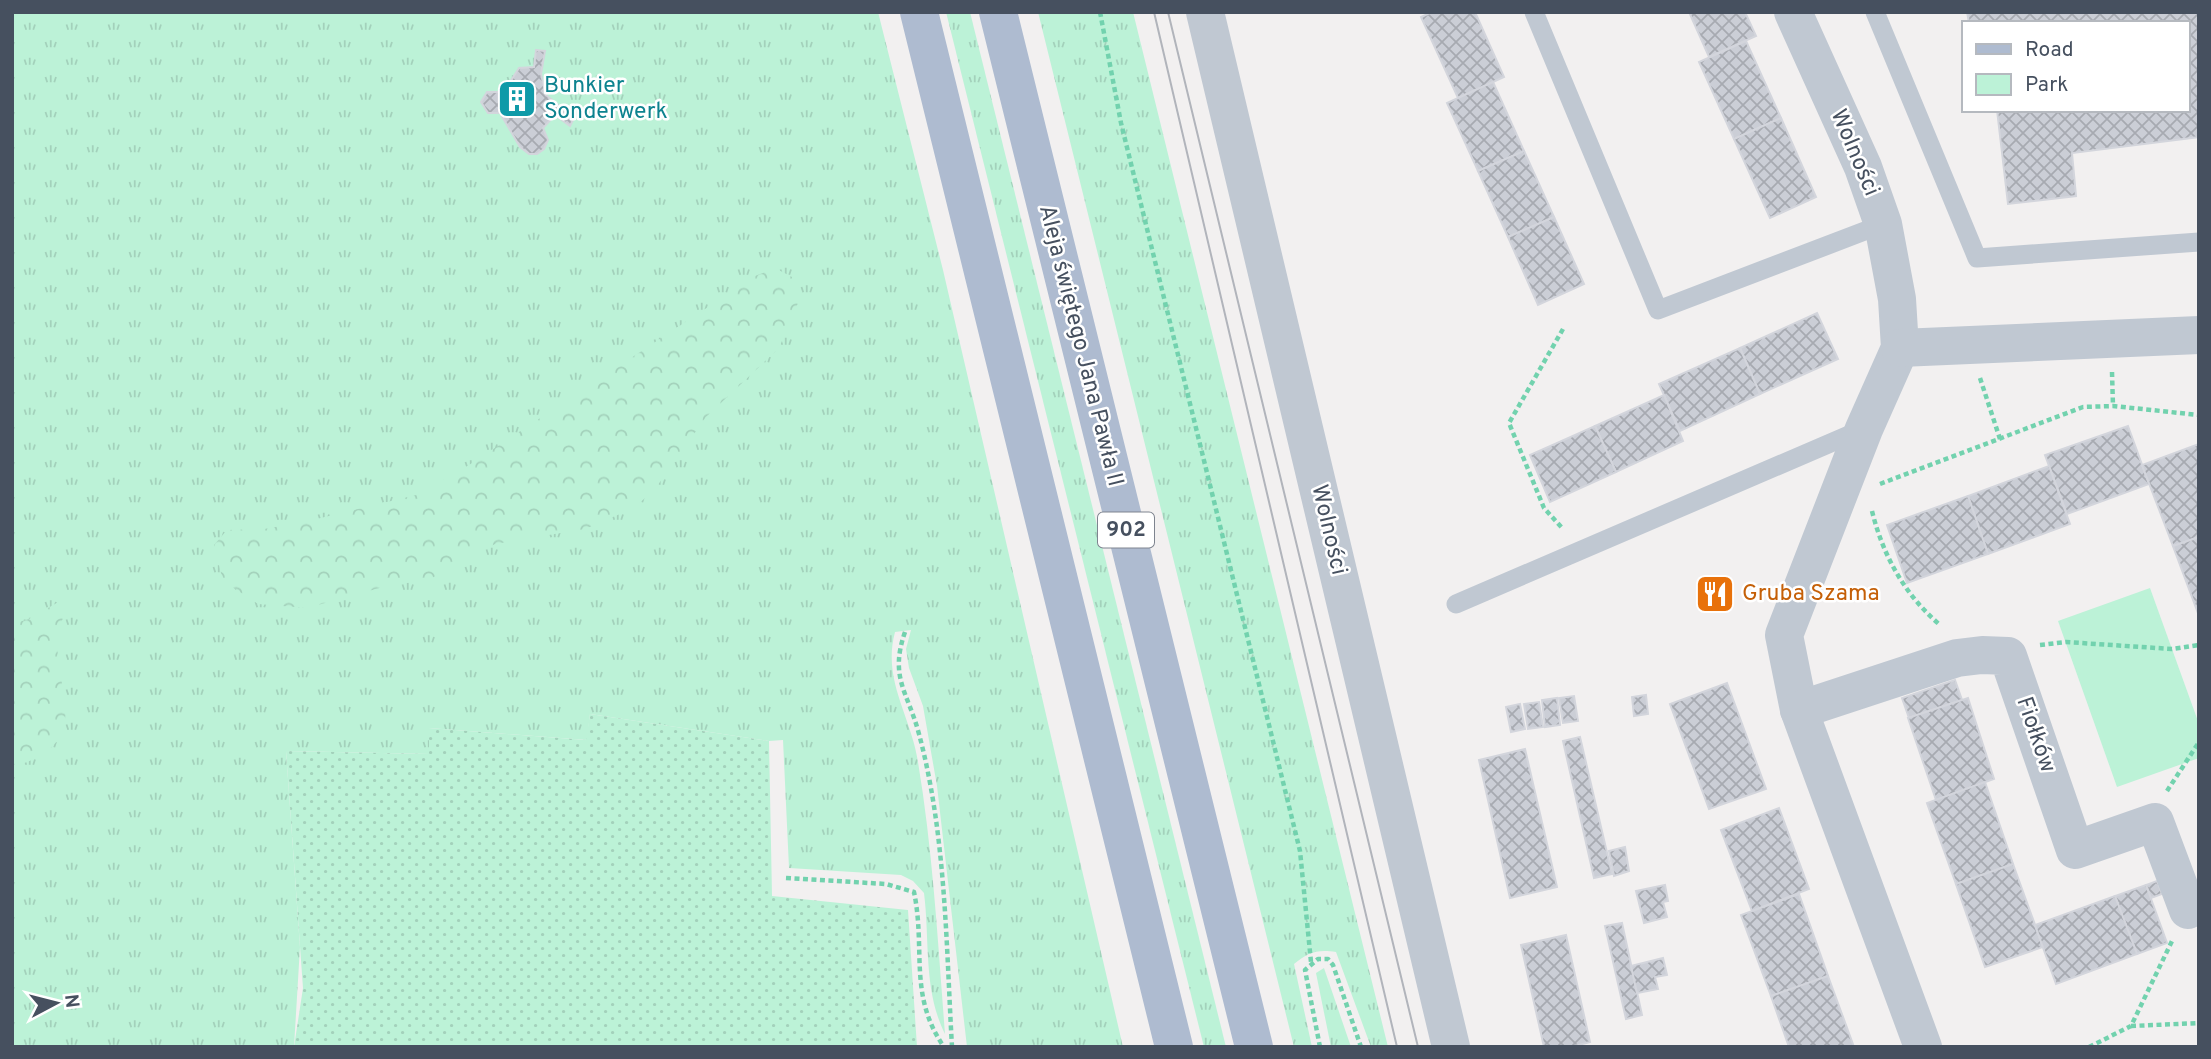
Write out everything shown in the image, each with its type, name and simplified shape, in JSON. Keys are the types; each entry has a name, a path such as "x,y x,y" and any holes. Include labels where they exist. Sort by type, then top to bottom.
{"main road":[{"path":"919,12 1174,1047"},
{"name":"Aleja świętego Jana Pawła II","path":"998,12 1254,1047"}],"street":[{"name":"Wolności","path":"1205,12 1451,1047"},
{"name":"Wolności","path":"1793,12 1863,167 1883,224 1897,299 1900,348"},
{"path":"1923,1047 1799,710 1784,635 1864,429 1900,348 2199,335"},
{"path":"1799,710 1956,659 1991,656"},
{"name":"Fiołków","path":"1991,656 2075,850 2155,822"},
{"path":"2155,822 2188,910"}],"lane":[{"path":"1534,12 1658,310 1883,224"},
{"path":"1875,12 1978,258 2199,242"},
{"path":"1457,604 1864,429"}],"path":[{"path":"1100,12 1121,123 1300,851 1311,962 1305,970 1306,982 1320,1047"},
{"path":"1563,329 1509,422 1544,508 1563,530"},
{"path":"2111,363 2113,406"},
{"path":"1977,367 2000,439"},
{"path":"1875,486 2083,407 2113,406 2199,415"},
{"path":"1874,499 1872,511 1878,533 1915,603 1991,656 2047,643 2172,649 2199,645"},
{"path":"905,632 897,665 923,747 939,857 951,1047"},
{"path":"2155,822 2159,802 2199,742"},
{"path":"786,878 886,884 914,892 922,1001 933,1033 944,1047"},
{"path":"2131,1026 2188,910"},
{"path":"1311,962 1328,959 1333,965 1361,1047"},
{"path":"2089,1047 2131,1026 2199,1023"}],"green space":[{"path":"12,12 878,12 943,270 1123,1047 967,1047 937,786 923,706 909,668 906,649 911,630 895,632 892,666 918,762 928,830 945,1034 930,983 924,893 913,881 901,875 789,868 783,740 769,741 590,714 587,740 429,728 429,754 286,751 300,947 294,1047 12,1047"},
{"path":"946,12 970,12 1226,1047 1204,1047"},
{"path":"1038,12 1133,12 1388,1047 1371,1047 1336,952 1324,951 1309,954 1294,964 1312,1047 1294,1047"},
{"path":"775,268 792,277 798,303 779,348 706,417 655,489 634,508 585,529 495,544 430,579 383,587 307,608 258,604 223,581 214,545 227,530 264,529 304,522 416,495 469,465 755,276"},
{"path":"2150,588 2199,724 2199,758 2117,787 2058,621"},
{"path":"74,593 62,621 58,639 64,727 58,740 47,751 35,759 12,765 12,624 29,619"},
{"path":"590,714 769,741 772,896 908,910 917,1047 294,1047 303,988 286,751 429,754 429,728 586,740"},
{"path":"1324,968 1351,1047 1331,1047 1316,973"}],"building":[{"path":"1432,12 1475,12 1504,77 1458,98 1421,17"},
{"path":"1689,12 1745,12 1756,36 1709,57"},
{"path":"1967,12 2199,12 2199,137 2072,153 2076,196 2008,204 1997,112 2190,112 2190,21 1969,21"},
{"path":"1746,41 1781,118 1734,139 1699,62"},
{"name":"Bunkier Sonderwerk","path":"536,50 545,51 541,74 546,95 574,118 570,126 555,115 543,128 548,140 544,149 537,154 529,154 520,147 500,113 488,113 481,102 487,92 499,92 519,68 534,67"},
{"path":"1493,82 1524,151 1478,171 1447,103"},
{"path":"1781,118 1816,197 1770,218 1734,139"},
{"path":"1524,151 1554,217 1508,237 1478,171"},
{"path":"1554,217 1584,284 1538,305 1508,237"},
{"path":"1817,313 1838,359 1760,394 1740,348"},
{"path":"1740,348 1760,394 1680,431 1659,384"},
{"path":"1664,395 1683,441 1616,472 1595,426"},
{"path":"1595,426 1616,472 1550,502 1530,455"},
{"path":"2128,426 2149,484 2067,514 2045,455"},
{"path":"2199,444 2199,537 2173,546 2142,465"},
{"path":"2049,466 2070,524 1988,554 1968,496"},
{"path":"1968,496 1988,554 1907,583 1887,525"},
{"path":"2199,537 2199,616 2173,546"},
{"path":"1955,680 1962,700 1909,718 1902,698"},
{"path":"1727,683 1766,789 1709,809 1670,704"},
{"path":"1646,695 1648,714 1634,716 1632,697"},
{"path":"1574,696 1578,721 1563,723 1559,698"},
{"path":"1557,698 1560,725 1545,727 1542,700"},
{"path":"1968,698 1994,779 1936,800 1908,718"},
{"path":"1539,702 1543,727 1528,729 1524,704"},
{"path":"1520,704 1525,729 1511,732 1506,707"},
{"path":"1580,737 1612,874 1594,878 1563,741"},
{"path":"1525,749 1557,887 1510,898 1479,760"},
{"path":"1985,782 2013,864 1956,884 1927,803"},
{"path":"1779,808 1809,889 1752,911 1721,830"},
{"path":"1625,847 1629,871 1614,876 1609,851"},
{"path":"2013,864 2043,947 1985,967 1956,884"},
{"path":"2157,881 2162,894 2151,898 2146,885"},
{"path":"1665,885 1668,901 1663,902 1667,917 1644,923 1636,891"},
{"path":"2146,885 2167,943 2137,954 2115,896"},
{"path":"1799,894 1828,976 1771,996 1741,915"},
{"path":"2115,896 2137,954 2056,984 2035,925"},
{"path":"1622,923 1642,1015 1626,1019 1605,926"},
{"path":"1566,935 1590,1042 1571,1047 1544,1047 1521,945"},
{"path":"1663,958 1667,975 1655,977 1658,989 1637,993 1631,966"},
{"path":"1828,976 1854,1047 1789,1047 1771,996"}],"tram line":[{"path":"1154,12 1397,1047"},
{"path":"1168,12 1418,1047"}],"place":[{"name":"Bunkier Sonderwerk","path":"517,99"},
{"name":"Gruba Szama","path":"1715,594"}]}
